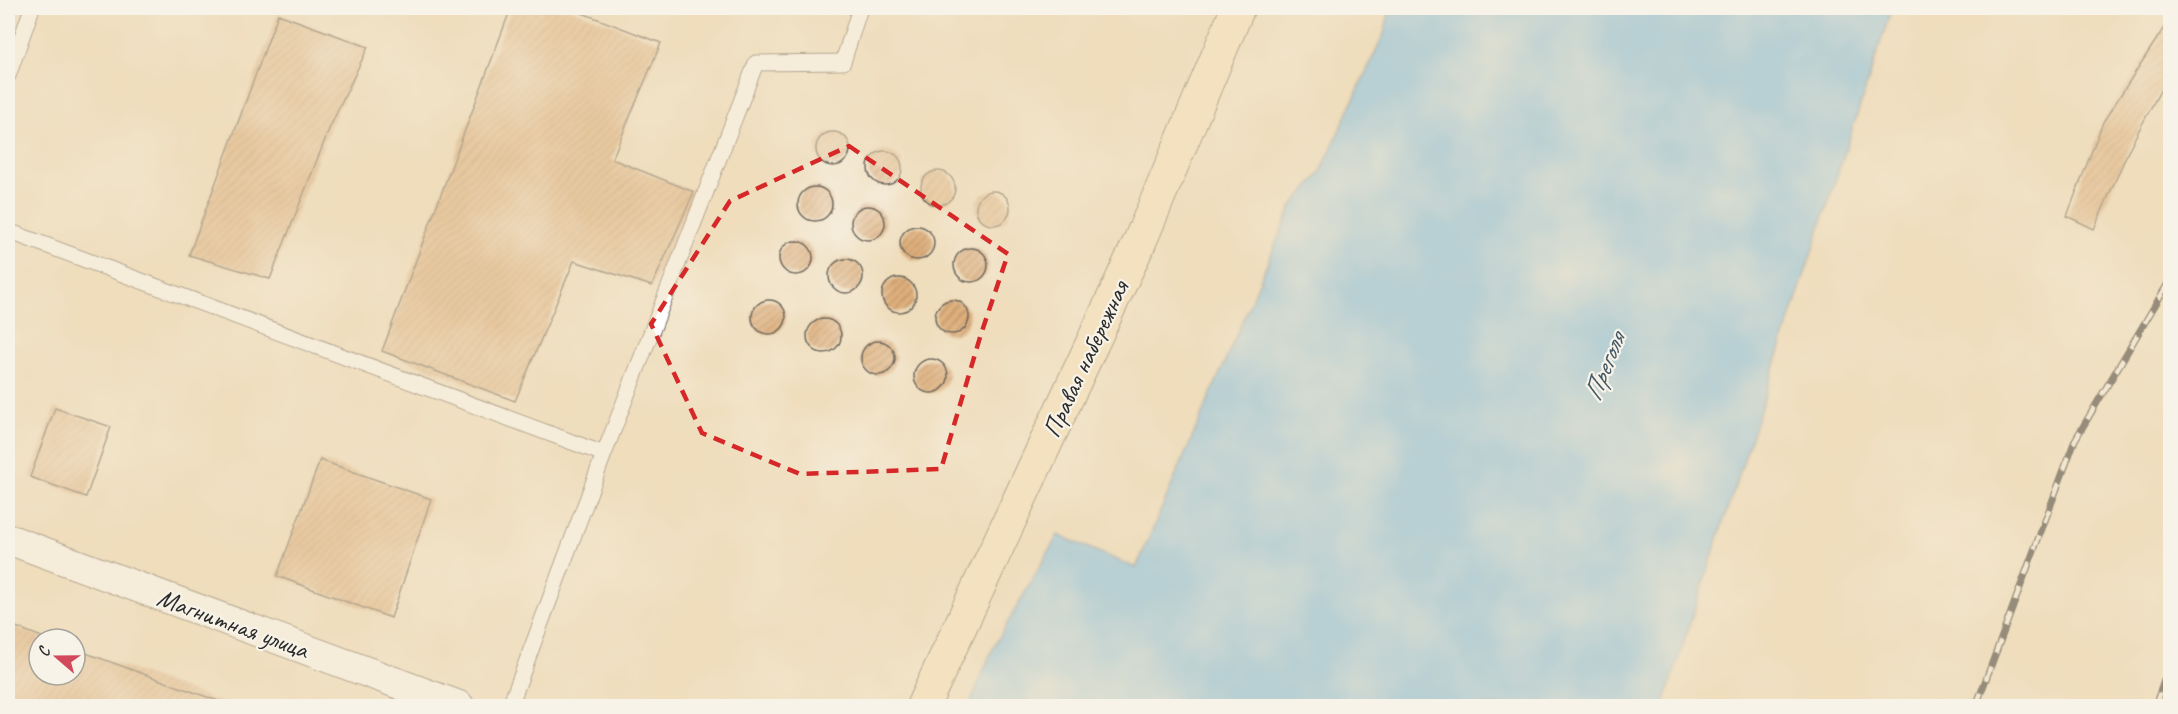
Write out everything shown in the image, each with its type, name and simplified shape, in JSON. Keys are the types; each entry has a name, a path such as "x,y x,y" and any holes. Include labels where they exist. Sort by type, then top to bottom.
{"main road":[{"name":"Правая набережная","path":"923,706 1140,241 1238,8"}],"street":[{"name":"Магнитная улица","path":"8,539 459,706"}],"lane":[{"path":"8,76 32,8"},
{"path":"510,706 604,454 756,63 843,62 860,8"},
{"path":"8,231 604,454"}],"highlighted area":[{"path":"849,146 1008,254 981,334 941,469 800,474 702,433 651,324 730,201"}],"water":[{"name":"Преголя","path":"1390,8 1892,8 1663,706 969,706 992,650 1058,535 1136,568 1292,206 1319,175 1385,31"}],"building":[{"path":"511,8 569,8 661,43 612,159 694,192 652,286 574,261 515,401 382,351"},
{"path":"278,14 368,47 330,127 270,279 189,255"},
{"path":"2169,20 2170,72 2130,147 2094,229 2067,216 2103,122"},
{"path":"833,132 845,137 850,149 845,161 833,166 821,161 816,149 821,137"},
{"path":"885,151 897,156 902,168 897,180 885,185 873,180 868,168 873,156"},
{"path":"938,171 950,176 955,188 950,200 938,205 926,200 921,188 926,176"},
{"path":"815,187 827,192 832,204 827,216 815,221 803,216 798,204 803,192"},
{"path":"993,191 1005,196 1010,208 1005,220 993,225 981,220 976,208 981,196"},
{"path":"868,206 880,211 885,223 880,235 868,240 856,235 851,223 856,211"},
{"path":"917,226 929,231 934,243 929,255 917,260 905,255 900,243 905,231"},
{"path":"796,241 808,246 813,258 808,270 796,275 784,270 779,258 784,246"},
{"path":"971,248 983,253 988,265 983,277 971,282 959,277 954,265 959,253"},
{"path":"846,259 858,264 863,276 858,288 846,293 834,288 829,276 834,264"},
{"path":"899,278 911,283 916,295 911,307 899,312 887,307 882,295 887,283"},
{"path":"769,300 781,305 786,317 781,329 769,334 757,329 752,317 757,305"},
{"path":"952,300 964,305 969,317 964,329 952,334 940,329 935,317 940,305"},
{"path":"824,319 836,324 841,336 836,348 824,353 812,348 807,336 812,324"},
{"path":"878,341 890,346 895,358 890,370 878,375 866,370 861,358 866,346"},
{"path":"931,359 943,364 948,376 943,388 931,393 919,388 914,376 919,364"},
{"path":"55,408 111,427 86,497 30,477"},
{"path":"320,460 431,499 391,618 277,576"},
{"path":"8,624 27,631 27,687 87,687 87,653 232,706 8,706"}],"railway":[{"path":"1976,706 2075,440 2170,280"},
{"path":"2155,706 2170,664"}]}
